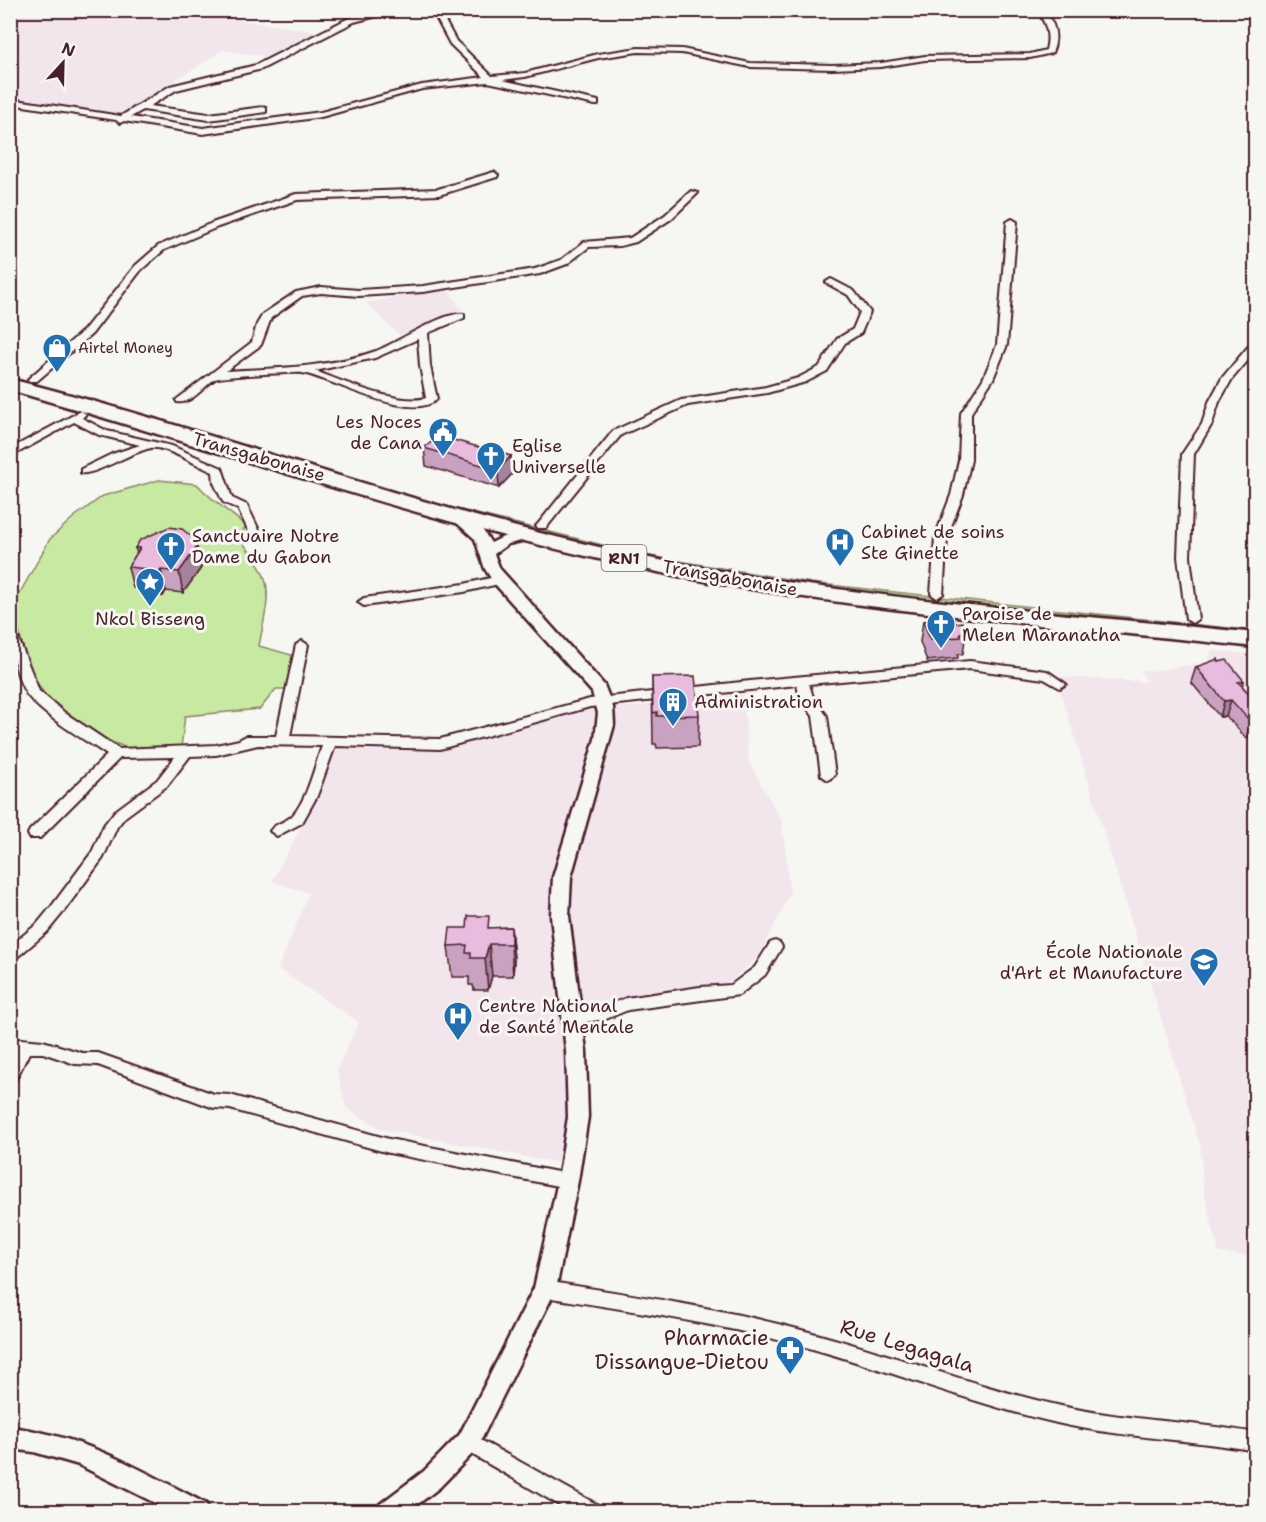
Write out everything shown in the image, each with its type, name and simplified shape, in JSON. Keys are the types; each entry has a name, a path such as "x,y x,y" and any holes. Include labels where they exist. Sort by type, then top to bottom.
{"highway":[{"name":"Transgabonaise","path":"10,373 654,565 787,588 1256,640"},
{"name":"Transgabonaise","path":"10,384 453,515 748,570 937,594 1256,627"}],"street":[{"path":"120,120 187,83 259,67 352,20 398,10"},
{"path":"435,10 453,42 491,80 595,103"},
{"path":"10,101 120,120 203,131 321,114 428,86 525,75 612,53 651,49 681,51 750,65 791,67 881,65 925,58 1030,56 1049,51 1051,46 1050,22 1039,10"},
{"path":"1242,10 1256,14"},
{"path":"142,107 209,117 263,110"},
{"path":"33,379 88,332 138,267 161,248 215,225 296,197 439,192 494,175"},
{"path":"181,400 257,343 262,324 267,316 299,294 321,290 359,293 423,289 537,272 564,262 587,244 620,243 633,240 668,217 694,193"},
{"path":"937,594 941,537 957,495 965,460 966,413 988,379 1002,345 1012,222"},
{"path":"486,553 503,541 536,531 572,486 617,434 624,429 685,402 787,386 823,369 841,341 857,331 865,312 851,293 831,282"},
{"path":"214,375 303,370 362,360 460,316"},
{"path":"303,370 366,393 413,403 426,402 432,399 432,393 425,366 423,331"},
{"path":"1192,619 1184,557 1188,454 1207,424 1214,402 1227,378 1256,344"},
{"path":"10,454 78,415 102,433 154,444 218,470 220,483 227,500 243,507 253,530"},
{"path":"85,471 116,456 154,444"},
{"path":"387,1512 432,1479 468,1442 545,1289 568,1180 578,1117 579,1089 560,916 562,877 603,739 606,701 591,681 499,580 487,561 486,543 480,532 453,515"},
{"path":"364,602 464,588 499,580"},
{"path":"10,633 33,693 60,716 116,754 216,750 251,740 440,744 606,701 970,665 1047,675 1060,684"},
{"path":"282,741 302,645"},
{"path":"802,680 807,698 820,716 828,775"},
{"path":"277,831 297,820 310,796 330,742"},
{"path":"10,955 42,928 56,911 98,854 111,825 120,814 162,783 186,752"},
{"path":"35,834 116,754"},
{"path":"571,1018 606,1013 626,1004 700,993 734,991 760,971 775,947"},
{"path":"10,1074 17,1047 40,1046 80,1062 98,1059 214,1101 230,1102 389,1146 568,1180"},
{"name":"Rue Legagala","path":"545,1289 652,1306 806,1339 1013,1403 1061,1415 1224,1435 1256,1442"},
{"path":"10,1438 60,1448 92,1460 198,1512"},
{"path":"468,1442 591,1512"}],"shaded area":[{"path":"11,11 180,11 323,33 276,58 223,50 116,118 11,99"},
{"path":"446,288 462,310 400,336 366,303"},
{"name":"École Nationale d'Art et Manufacture","path":"1212,650 1255,655 1255,1256 1219,1253 1203,1188 1201,1148 1059,686 1062,677 1148,682 1140,671 1207,662"},
{"path":"743,694 749,763 782,822 790,894 758,957 730,982 583,1005 578,963 555,957 560,1011 569,1061 571,1100 559,1163 382,1129 346,1108 337,1069 359,1022 278,969 309,893 272,881 318,796 335,749 441,751 594,707 629,707"}],"green space":[{"path":"10,377 457,509 643,555 811,583 1255,631 1255,635 869,596 715,573 639,558 481,520 402,498 11,380"},
{"path":"159,480 197,484 246,526 239,538 260,566 267,589 259,646 295,656 286,689 276,689 260,709 185,716 181,747 127,748 102,738 51,704 30,672 12,607 50,539 74,517 103,496"}],"building":[{"path":"439,436 511,456 498,470 424,448"},
{"path":"169,527 182,529 192,537 197,547 179,572 161,570 158,575 144,573 146,569 128,567 140,548 135,548 140,540"},
{"path":"954,618 955,623 962,622 966,632 960,633 961,637 930,639 923,621"},
{"path":"1218,659 1219,662 1227,660 1244,681 1238,682 1256,701 1256,721 1251,722 1231,700 1224,701 1196,667"},
{"path":"695,676 699,715 657,716 657,712 653,713 652,677"},
{"path":"468,916 489,916 488,928 511,927 511,944 489,944 485,958 471,958 471,953 466,953 467,945 448,946 450,928 467,928"}],"place":[{"name":"Airtel Money","path":"57,374"},
{"name":"Les Noces de Cana","path":"443,458"},
{"name":"Eglise Universelle","path":"491,482"},
{"name":"Cabinet de soins Ste Ginette","path":"840,568"},
{"name":"Sanctuaire Notre Dame du Gabon","path":"171,572"},
{"name":"Nkol Bisseng","path":"150,608"},
{"name":"Paroise de Melen Maranatha","path":"941,650"},
{"name":"Administration","path":"673,728"},
{"name":"École Nationale d'Art et Manufacture","path":"1204,988"},
{"name":"Centre National de Santé Mentale","path":"458,1042"},
{"name":"Pharmacie Dissangue-Dietou","path":"790,1376"}]}
